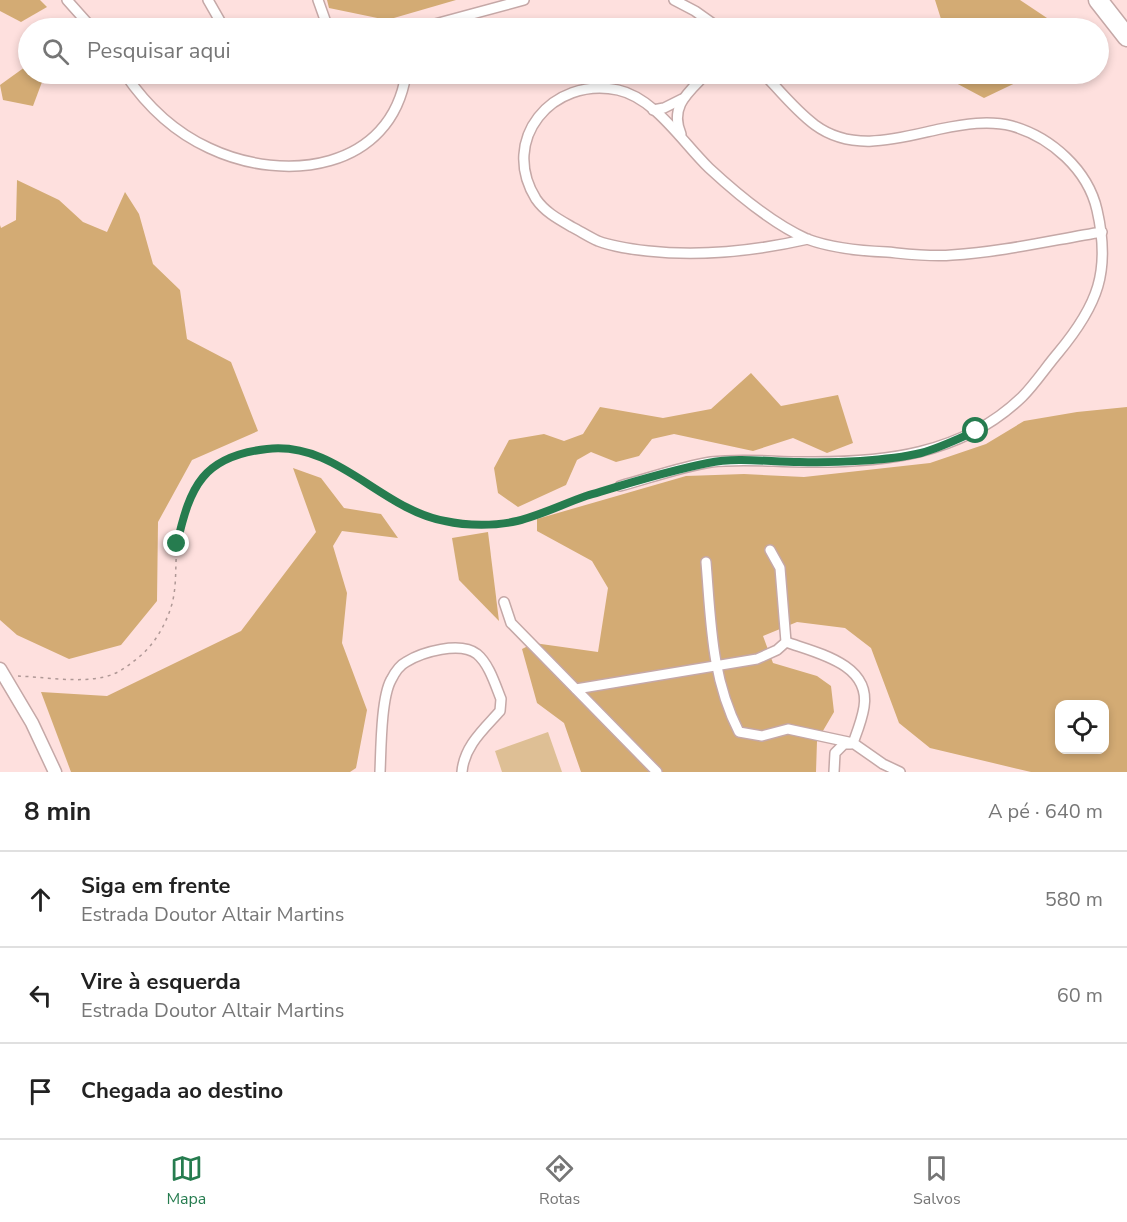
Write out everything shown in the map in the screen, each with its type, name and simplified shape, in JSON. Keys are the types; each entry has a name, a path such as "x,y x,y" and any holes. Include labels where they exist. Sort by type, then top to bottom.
{"highway":[{"path":"1098,0 1127,37"}],"street":[{"path":"67,0 83,18"},
{"path":"208,0 218,18"},
{"path":"318,0 324,18"},
{"path":"457,18 524,0"},
{"path":"674,0 704,18"},
{"path":"132,84 156,112 182,134 210,149 238,159 272,166 299,166 333,160 360,147 386,125 401,96 404,84"},
{"path":"653,110 664,108 681,99 696,84"},
{"path":"621,486 712,462 807,463 882,458 920,453 939,447 976,431 998,417 1022,397 1065,345 1091,306 1101,280 1104,256 1096,204 1083,178 1065,155 1032,135 1012,126 989,123 966,124 889,140 854,140 829,134 816,125 774,84"},
{"path":"808,239 775,247 730,253 666,253 624,248 597,240 554,217 540,205 529,187 524,168 524,147 529,130 547,108 565,95 600,88 630,94 653,110 709,167 748,201 784,225 808,239 868,252 950,255 1102,232"},
{"path":"681,99 676,122 683,139"},
{"path":"770,550 780,568 786,642"},
{"path":"706,562 715,666 728,710 739,732 762,736 788,729 853,743 883,764 900,772"},
{"path":"504,602 511,623 657,772"},
{"path":"576,689 757,659 777,650 786,642"},
{"path":"786,642 834,659 852,671 863,687 865,705 853,743"},
{"path":"380,772 387,689 393,676 404,663 439,651 462,648 476,654 487,668 502,705 500,711 476,737 463,762 462,772"},
{"path":"2,672 32,723 55,772"},
{"path":"834,772 836,753 844,744 853,743"}],"path":[{"path":"2,672 102,678 122,670 149,649 162,628 172,604 177,567 177,544 187,507 196,487 208,470 230,458 266,449 283,448 305,451 319,455 342,467 394,500 420,512 444,521 468,524 515,521 621,486"}],"shaded area":[{"path":"0,0 40,0 47,7 28,18 18,18 18,20 0,11"},
{"path":"327,0 456,0 394,18 377,18 329,8"},
{"path":"935,0 1020,0 1047,18 941,18"},
{"path":"18,72 18,84 41,84 33,106 3,100 0,85"},
{"path":"958,84 1013,84 984,98"},
{"path":"17,180 59,200 83,222 107,232 125,192 139,214 153,264 180,290 187,339 231,362 258,431 192,460 158,522 157,601 121,645 69,659 17,635 0,620 0,225 1,228 16,220"},
{"path":"751,373 781,406 838,395 853,443 827,453 793,438 753,451 674,434 652,439 639,456 616,462 591,452 577,460 566,485 518,507 498,493 494,468 509,440 544,434 564,441 583,434 600,407 663,418 711,409"},
{"path":"1127,407 1127,772 1031,772 930,748 899,723 871,648 845,628 797,622 763,636 773,663 817,676 831,686 834,712 817,741 816,772 581,772 564,723 537,703 522,649 534,643 598,652 608,588 592,561 537,531 537,519 686,476 744,474 804,477 930,463 986,444 1024,421"},
{"path":"293,468 321,478 344,508 381,514 398,538 342,531 333,546 347,593 342,643 367,710 356,768 350,772 71,772 41,692 107,696 241,631 316,532"},
{"path":"488,532 499,621 459,580 452,538"},
{"path":"548,732 562,772 502,772 495,751"}],"route":[{"path":"177,544 187,507 196,487 208,470 230,458 266,449 283,448 319,455 394,500 444,521 492,524 515,521 583,497 675,470 712,462 807,463 882,458 920,453 948,444 976,431"}]}
